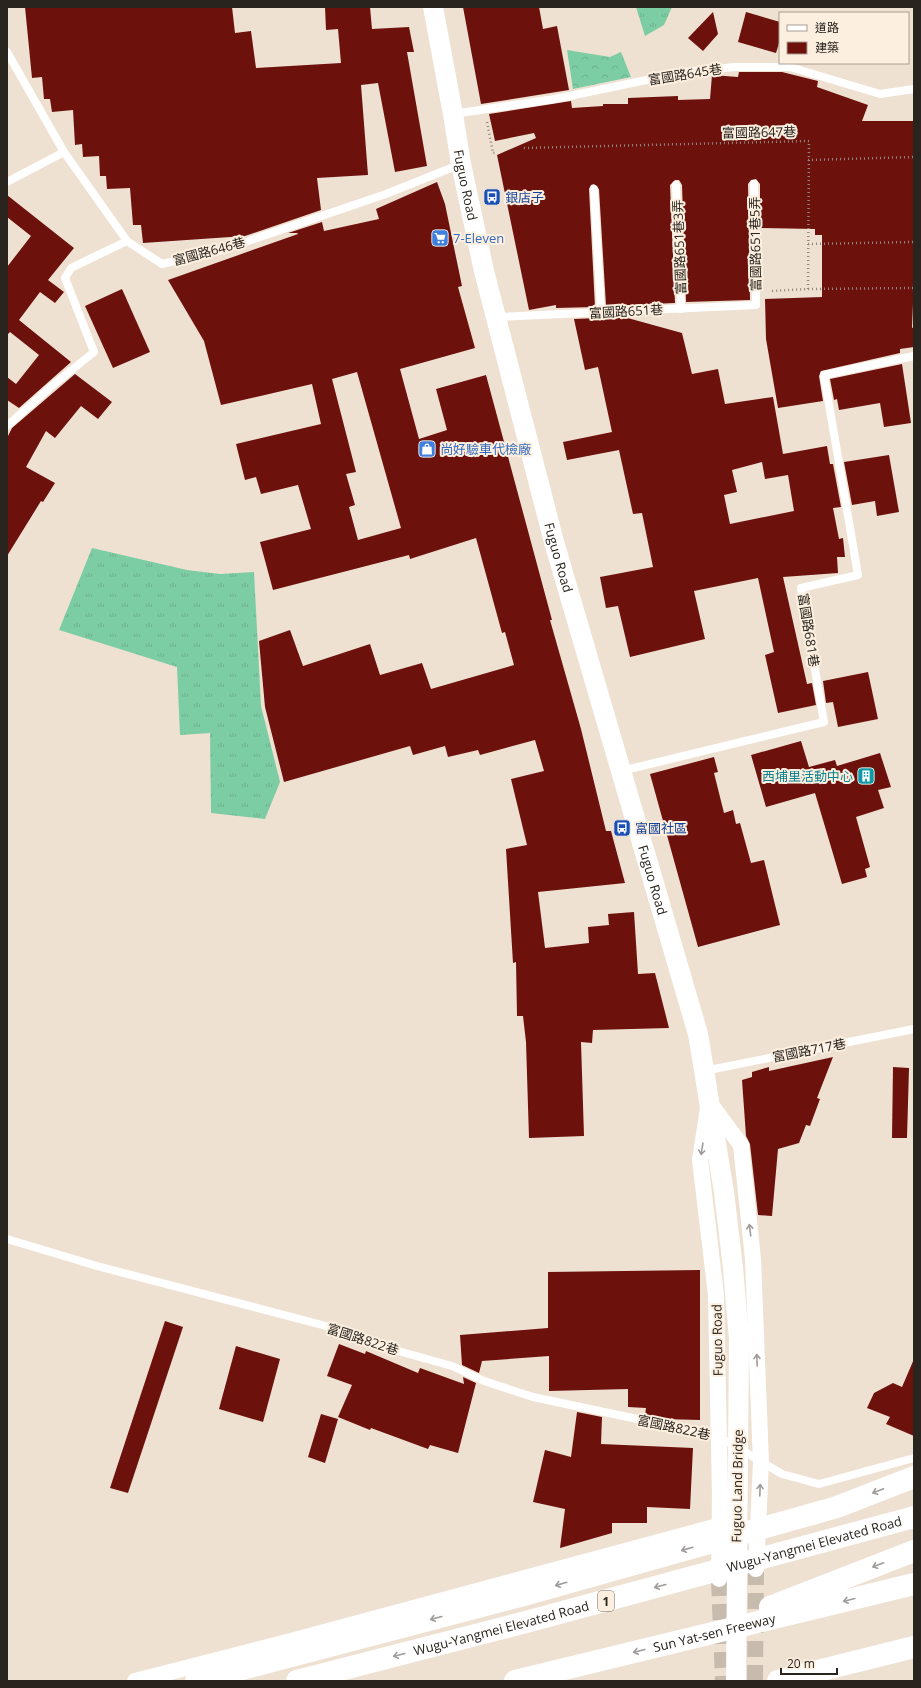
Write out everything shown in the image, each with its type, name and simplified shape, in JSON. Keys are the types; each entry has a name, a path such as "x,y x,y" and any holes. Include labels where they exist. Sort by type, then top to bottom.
{"highway":[{"path":"196,1681 520,1596 837,1507 914,1477"},
{"name":"Wugu-Yangmei Elevated Road","path":"297,1681 534,1620 914,1517"},
{"path":"691,1638 914,1551"},
{"name":"Sun Yat-sen Freeway","path":"515,1681 914,1584"},
{"path":"778,1681 914,1648"}],"street":[{"name":"Fuguo Road","path":"433,7 461,164 496,317 554,542 698,1034 724,1192 733,1268 739,1339"},
{"name":"Fuguo Road","path":"709,1102 700,1160 716,1294 720,1524 719,1580"},
{"name":"Fuguo Road","path":"709,1102 741,1146 753,1259 761,1462 756,1570"},
{"name":"Fuguo Land Bridge","path":"736,1681 739,1339"},
{"path":"135,1681 306,1637 720,1524 758,1518"}],"lane":[{"name":"富國路646巷","path":"7,52 64,152 127,241 162,264 222,250 386,194 461,164"},
{"name":"富國路645巷","path":"453,114 555,99 685,72 735,67 790,67 880,94 914,89"},
{"path":"7,182 64,152"},
{"name":"富國路651巷5弄","path":"754,184 756,305"},
{"name":"富國路651巷3弄","path":"676,185 681,309"},
{"path":"594,189 601,312"},
{"path":"7,426 53,385 94,352 65,278 70,268 127,241"},
{"name":"富國路651巷","path":"496,317 756,305"},
{"name":"富國路681巷","path":"621,771 824,722 801,588 858,575 824,375 914,356"},
{"name":"富國路717巷","path":"704,1071 914,1029"},
{"name":"富國路822巷","path":"7,1239 97,1266 326,1326 373,1344 452,1366 484,1381 533,1397 718,1436 782,1474 818,1484 914,1458"}],"path":[{"path":"485,110 493,153 497,152"},
{"name":"富國路647巷","path":"524,148 809,141 808,289"},
{"path":"808,160 914,157"},
{"path":"808,244 914,242"},
{"path":"771,291 808,289 914,288"}],"green space":[{"path":"636,7 672,7 664,25 645,36"},
{"path":"567,50 610,57 621,52 631,77 573,89"},
{"path":"92,548 187,570 220,574 254,572 261,706 280,782 265,819 211,813 210,733 180,735 177,667 59,630"}],"building":[{"path":"25,7 232,7 235,33 251,31 256,68 341,63 338,29 326,30 325,7 370,7 372,29 409,27 414,52 407,52 427,166 395,172 378,83 361,85 368,175 317,178 321,210 245,236 143,243 141,225 133,225 130,188 107,189 106,176 100,176 99,156 83,157 82,144 75,145 73,110 52,112 50,99 44,99 42,77 32,78"},
{"path":"463,7 539,7 543,29 557,26 569,90 481,104"},
{"path":"713,12 718,34 703,51 688,38"},
{"path":"746,12 779,22 779,43 776,53 738,42"},
{"path":"739,72 782,72 818,81 817,87 868,105 862,121 914,121 914,280 912,328 914,327 914,347 900,349 900,353 821,371 819,376 823,401 778,408 766,339 765,299 822,297 822,235 815,235 815,229 760,228 760,184 756,179 751,180 748,184 750,300 686,302 682,185 679,180 675,180 670,185 675,303 606,306 599,189 594,184 591,185 589,189 595,307 556,308 556,305 529,310 497,155 536,138 534,133 495,141 489,114 571,101 572,108 603,106 603,104 628,104 628,98 678,96 678,100 710,99 712,75 738,77"},
{"path":"437,182 445,204 462,286 458,287 475,348 400,369 419,439 447,430 436,389 486,375 552,620 550,620 581,729 606,831 611,831 625,883 538,892 545,948 589,943 588,927 609,925 608,914 634,912 638,974 655,973 669,1028 593,1030 592,1043 581,1042 584,1136 529,1138 526,1042 523,1016 517,1016 516,962 513,963 506,849 527,845 511,779 544,771 535,740 480,755 478,750 448,757 445,746 413,755 410,746 284,782 265,707 259,641 290,630 303,666 370,644 380,675 422,663 431,689 514,665 505,632 502,633 476,538 410,559 409,555 273,590 260,542 311,529 298,485 261,494 256,477 245,480 236,444 321,424 312,384 221,405 204,341 168,280 298,234 288,233 322,222 324,231 379,219 376,209","holes":["357,372 401,528 358,540 349,507 355,505 346,474 356,472 332,379"]},
{"path":"7,195 74,248 48,280 64,292 55,303 40,292 19,320 71,362 19,408 7,400 7,377 16,384 39,355 10,332 7,335 7,267 31,236 7,217"},
{"path":"122,289 150,352 113,368 85,306"},
{"path":"624,317 682,333 692,374 718,369 725,404 773,397 783,454 827,446 830,464 833,464 841,507 833,508 839,539 843,538 845,557 837,557 838,573 783,577 807,684 812,683 816,705 778,713 765,655 774,652 758,578 694,591 705,639 630,657 618,606 606,608 600,577 653,567 642,513 633,514 619,450 567,460 563,442 612,432 598,367 585,370 574,319","holes":["762,462 765,479 788,475 794,511 730,524 724,495 737,492 732,470"]},
{"path":"902,364 911,423 884,427 880,403 839,410 837,399 834,400 830,379"},
{"path":"75,374 112,402 98,419 81,406 55,438 46,431 26,467 55,483 43,502 41,501 7,556 7,438 12,428"},
{"path":"889,455 899,512 877,516 875,501 852,505 844,462"},
{"path":"868,672 878,719 838,727 833,702 826,703 823,681"},
{"path":"801,741 809,767 835,760 837,766 880,753 891,787 878,790 884,808 856,817 870,867 865,869 867,877 842,884 815,793 766,807 751,755"},
{"path":"714,757 718,772 714,773 724,813 733,810 736,824 740,823 751,863 764,860 780,925 698,947 650,774"},
{"path":"833,1057 817,1098 820,1099 810,1126 806,1125 799,1143 778,1149 772,1216 758,1215 750,1144 746,1136 742,1080 752,1077 752,1072 769,1067 769,1071"},
{"path":"893,1067 909,1068 907,1138 892,1138"},
{"path":"700,1270 700,1420 662,1419 645,1415 646,1408 628,1407 628,1389 549,1391 549,1356 482,1361 479,1373 462,1365 460,1335 548,1328 548,1272"},
{"path":"165,1321 183,1327 128,1493 110,1488"},
{"path":"339,1344 365,1354 366,1351 418,1373 420,1368 464,1384 463,1377 476,1383 458,1453 430,1445 428,1449 371,1428 370,1430 338,1417 352,1385 327,1376"},
{"path":"236,1346 280,1359 263,1422 219,1409"},
{"path":"914,1359 914,1436 886,1424 890,1417 867,1408 874,1393 893,1383 902,1387"},
{"path":"577,1412 602,1417 601,1444 693,1448 690,1509 647,1507 647,1523 612,1523 612,1533 560,1548 565,1509 533,1502 545,1450 571,1457"},
{"path":"321,1414 338,1419 325,1463 308,1457"}],"tunnel":[{"path":"755,1681 756,1571"},
{"path":"719,1580 723,1681"}],"place":[{"name":"銀店子","path":"492,197"},
{"name":"7-Eleven","path":"440,238"},
{"name":"尚好驗車代檢廠","path":"427,449"},
{"name":"西埔里活動中心","path":"866,776"},
{"name":"富國社區","path":"622,828"}]}
